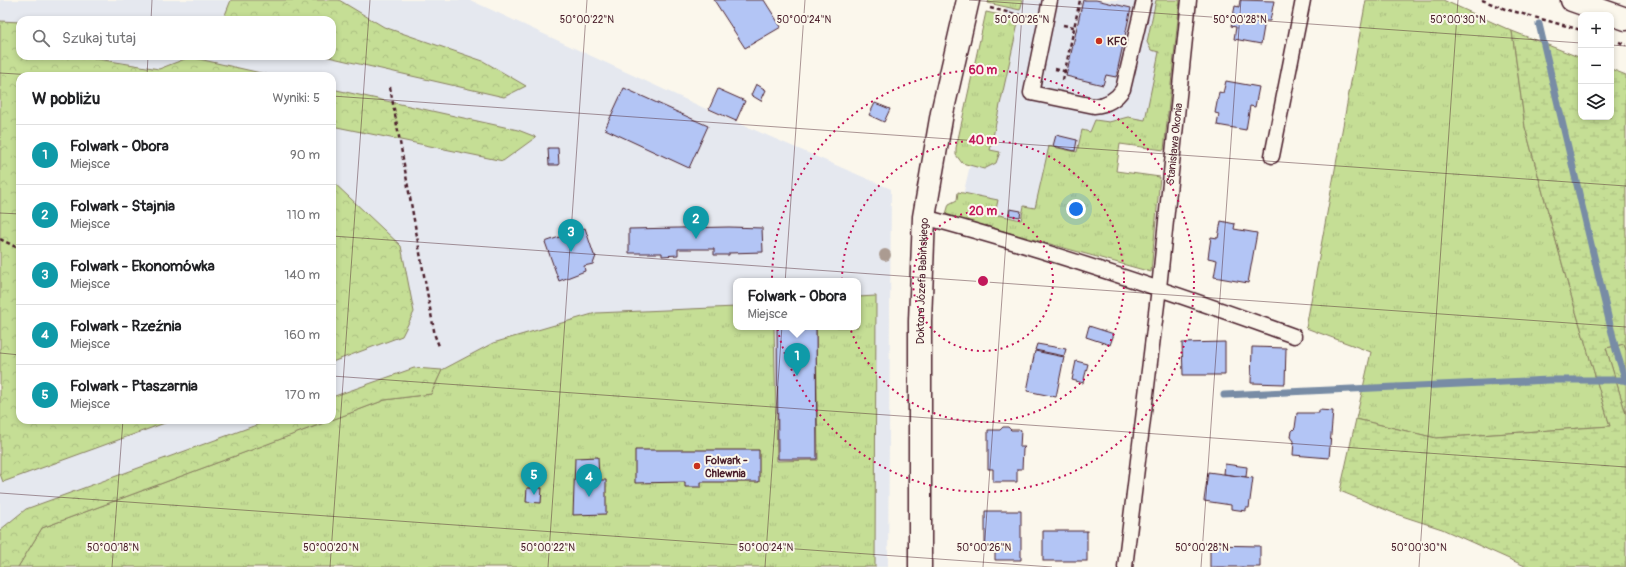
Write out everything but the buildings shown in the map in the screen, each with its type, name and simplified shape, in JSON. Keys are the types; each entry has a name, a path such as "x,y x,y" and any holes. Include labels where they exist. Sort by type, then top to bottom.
{"street":[{"path":"1572,0 1626,19"},
{"name":"Doktora Józefa Babińskiego","path":"920,567 920,321 924,217 942,113 976,3"}],"lane":[{"path":"1050,0 1031,93 1094,106 1102,106 1118,97 1127,78 1144,0"},
{"name":"Stanisława Okonia","path":"1125,567 1159,288 1189,0"},
{"path":"1272,156 1303,0"},
{"path":"924,217 973,230 1159,288 1294,336"}],"path":[{"path":"1058,99 1080,0"},
{"path":"1482,0 1505,9 1578,29"},
{"path":"976,3 1029,17"},
{"path":"390,87 439,346"},
{"path":"0,239 16,247"}],"shaded area":[{"path":"0,0 470,0 704,108 891,189 888,567 0,567"},
{"path":"1008,0 1166,0 1151,123 1097,131 1031,230 959,213"}],"green space":[{"path":"231,0 339,0 384,27 483,61 526,86 504,97 336,59 336,16 225,16"},
{"path":"989,0 1023,0 1020,10 988,3"},
{"path":"1156,0 1180,0 1164,150 1120,144 1116,171 1160,177 1151,272 946,214 949,204 957,200 958,192 998,200 995,214 1021,220 1024,206 1035,208 1049,146 1077,152 1082,130 1090,132 1095,120 1109,122 1128,117 1145,120 1159,52 1151,50 1147,42"},
{"path":"1366,0 1443,0 1512,31 1525,127 1568,285 1610,426 1436,438 1356,419 1371,352 1306,328"},
{"path":"986,12 1019,19 990,150 1000,152 996,163 984,169 962,163 956,155 956,148"},
{"path":"0,21 16,22 16,60 104,60 159,69 182,60 203,60 256,72 16,72 16,424 162,424 3,482 0,474"},
{"path":"1512,31 1578,57 1578,120 1614,120 1614,70 1626,75 1626,350 1624,344 1606,348 1626,414 1626,567 1527,567 1442,529 1396,514 1340,491 1356,419 1436,438 1610,426 1568,285 1525,127"},
{"path":"336,90 518,130 536,137 503,161 336,127"},
{"path":"336,185 401,246 414,312 402,336 336,361"},
{"path":"876,296 875,567 18,567 42,528 321,424 336,424 336,418 385,400 431,394 442,370 493,343 596,313 733,307 733,330 774,330 777,461 818,460 816,330 861,330 861,297"},
{"path":"1624,344 1626,350 1626,414 1606,348"},
{"path":"414,368 442,370 431,394 385,400 336,418 336,396"},
{"path":"259,424 321,424 42,528 18,567 0,567 0,530 26,509"}],"waterway":[{"path":"1539,24 1616,350 1626,381"},
{"path":"1224,395 1549,380 1626,380"}],"place":[{"name":"KFC","path":"1099,41"},
{"name":"Folwark - Stajnia","path":"696,239"},
{"name":"Folwark - Ekonomówka","path":"571,252"},
{"name":"Folwark - Obora","path":"797,376"},
{"name":"Folwark - Chlewnia","path":"697,466"},
{"name":"Folwark - Ptaszarnia","path":"534,495"},
{"name":"Folwark - Rzeźnia","path":"589,497"}]}
